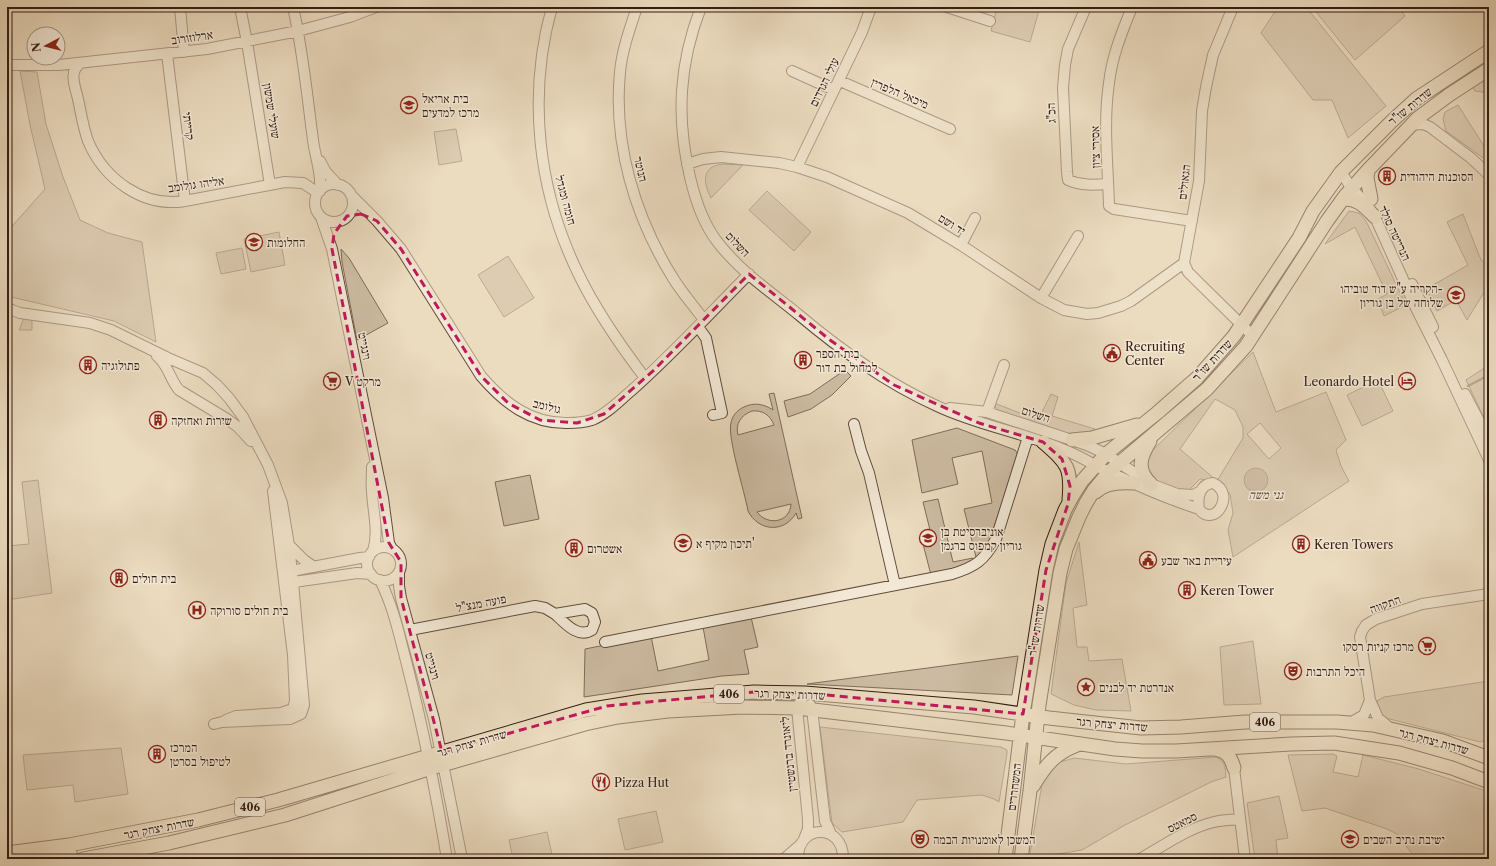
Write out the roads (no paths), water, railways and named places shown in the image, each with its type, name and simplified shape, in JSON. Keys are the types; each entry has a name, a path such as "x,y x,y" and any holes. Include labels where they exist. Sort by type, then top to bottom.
{"main road":[{"name":"שדרות שז\"ר","path":"1023,714 1046,570 1052,544 1068,504 1082,481 1106,454 1147,422 1197,378 1234,336 1299,238 1313,211 1341,172 1392,120 1416,99 1489,51"},
{"name":"שדרות שז\"ר","path":"1037,717 1060,572 1066,549 1084,506 1094,490 1109,472 1208,389 1246,346 1327,221 1343,199 1410,125 1431,108 1489,69"},
{"path":"1368,170 1367,178 1371,199"},
{"path":"1343,199 1360,202 1375,217"},
{"path":"1072,440 1092,438 1147,422"},
{"path":"1151,484 1144,478 1142,473 1142,457 1144,451 1155,434"},
{"path":"1043,442 1062,459 1068,469 1070,486 1068,504"},
{"path":"1084,506 1099,488 1117,483 1134,483"},
{"name":"שדרות יצחק רגר","path":"7,853 57,853 69,845 220,815 278,800 586,710 664,698 754,692 805,693 974,707 1037,717 1141,728 1181,727 1245,722 1322,722 1373,725 1443,741 1463,747 1489,758"},
{"name":"שדרות יצחק רגר","path":"83,859 169,843 284,815 431,769 585,724 618,717 675,710 743,707 812,709 1115,749 1156,752 1244,746 1334,743 1398,753 1452,768 1489,782"},
{"name":"המשחררים","path":"1005,859 1023,714"},
{"name":"המשחררים","path":"1021,859 1036,738 1037,717"},
{"path":"1030,791 1042,771 1054,757 1078,744"},
{"path":"1234,768 1237,754 1244,746"},
{"path":"1463,747 1480,749 1489,746"},
{"path":"1213,748 1223,750 1231,757 1234,768"},
{"path":"69,845 71,859"}],"street":[{"path":"180,7 184,52"},
{"name":"שועלי שמשון","path":"240,7 270,185"},
{"path":"293,7 320,175 319,192 315,205 317,211 321,216 332,222 361,214 368,215 378,221"},
{"name":"ארלוזורוב","path":"66,64 184,52 247,42 298,31 350,17 376,7"},
{"name":"חומה ומגדל","path":"552,7 543,48 538,91 540,138 555,217 578,273 596,307 617,340 645,378"},
{"name":"הנוטר","path":"637,7 626,42 620,71 620,126 626,164 637,203 659,252 673,278 704,320"},
{"name":"השלום","path":"701,7 691,38 684,68 682,88 682,130 687,164 698,204 706,224 722,247 749,274 851,357 894,385 938,407 979,423 1028,437 1078,455 1109,472 1167,499 1198,509"},
{"name":"עולי הגרדום","path":"797,167 834,90 840,81 862,32 871,7"},
{"path":"947,7 990,21"},
{"name":"הכ\"ג","path":"1086,7 1068,49 1065,65 1063,88 1067,172 1068,180 1083,186 1108,184"},
{"name":"אסירי ציון","path":"1132,7 1116,50 1109,83 1107,121 1109,206 1114,209 1192,221"},
{"name":"הגאולים","path":"1184,263 1199,181 1202,111 1206,87 1213,55 1233,7"},
{"name":"קרייתי","path":"167,54 185,201"},
{"path":"73,75 76,66 81,63"},
{"name":"ארלוזורוב","path":"7,65 26,65"},
{"path":"63,66 68,68 73,75"},
{"path":"792,71 834,90"},
{"name":"אליהו גולומב","path":"73,75 88,141 101,164 125,187 150,199 160,202 185,201 285,182 303,183 319,192"},
{"name":"מיכאל הלפרין","path":"840,81 950,129"},
{"path":"1430,127 1427,119 1431,108"},
{"path":"1410,125 1422,124 1430,127 1472,158 1489,175"},
{"path":"314,144 326,172 338,185 343,187 378,221"},
{"name":"יד ושם","path":"687,164 703,159 722,157 779,163 827,177 908,213 961,245 1041,298 1064,310 1086,314 1098,313 1121,306 1131,301 1184,263"},
{"name":"הנרייטה סולד","path":"1341,172 1354,186 1375,217 1415,306 1489,460"},
{"path":"319,192 328,185 338,185"},
{"name":"הנרייטה סולד","path":"1354,186 1371,199 1489,440"},
{"path":"345,218 352,206 350,195"},
{"name":"וינגייט","path":"321,216 332,249 392,549"},
{"name":"וינגייט","path":"332,249 334,234 338,225 345,218"},
{"path":"961,245 975,218"},
{"name":"גולומב","path":"378,221 401,249 481,376 495,392 525,414 540,420 559,423 577,423 592,420 604,414 645,378 749,274"},
{"path":"1041,298 1078,236"},
{"path":"1184,263 1188,272 1253,336"},
{"path":"7,308 20,313 90,323 111,330 203,373 225,394 243,417 268,464 288,571 295,701 293,709 281,712 236,716 218,723"},
{"path":"696,328 701,331 706,338 722,413 713,415"},
{"path":"148,348 164,362 179,390 227,419 258,445"},
{"path":"170,374 175,365 181,363"},
{"path":"987,412 1004,365"},
{"path":"208,408 221,407 224,403 225,394"},
{"name":"השלום","path":"938,407 987,412 1087,445 1106,454 1161,489 1186,496 1193,495 1200,491"},
{"path":"854,424 861,451 869,473 895,586"},
{"path":"605,642 895,586 952,574 976,565 988,552 996,538 1028,437"},
{"name":"וינגייט","path":"371,554 376,543 372,491 372,448"},
{"path":"272,479 282,503 289,545 288,571"},
{"path":"1213,483 1218,486 1223,494 1223,502 1218,511 1211,515 1204,514 1198,509 1200,491 1207,484 1213,483"},
{"path":"289,545 304,560 314,567"},
{"path":"288,571 360,558 371,554 380,548 392,549 400,557 401,567 399,572 391,579 380,580 371,574 368,568 371,554"},
{"name":"וינגייט","path":"399,572 401,598 442,752 462,859"},
{"path":"289,582 356,573 371,574"},
{"name":"וינגייט","path":"380,580 389,597 415,696 431,769 447,859"},
{"name":"התקווה","path":"1391,729 1378,718 1370,700 1360,637 1366,625 1376,619 1422,604 1489,594"},
{"name":"פועה מנצ\"ל","path":"410,630 535,606 545,608 555,614"},
{"path":"805,693 812,709 825,821 831,834"},
{"name":"ליאונרד ברנשטיין","path":"798,859 797,852 808,829 797,708 805,693"},
{"path":"1350,723 1364,715 1370,700"},
{"path":"1234,768 1245,859"},
{"name":"סמאטס","path":"1140,859 1188,832 1215,822 1239,819"},
{"path":"784,859 810,834 817,832 831,834 837,838 844,852 844,859"}],"waterway":[{"path":"1468,386 1489,375"}],"place":[{"name":"בית אריאל מרכז למדעים","path":"409,105"},
{"name":"הסוכנות היהודית","path":"1387,176"},
{"name":"החלומות","path":"254,242"},
{"name":"הקריה ע\"ש דוד טוביהו- שלוחה של בן גוריון","path":"1456,295"},
{"name":"Recruiting Center","path":"1112,353"},
{"name":"בית הספר למחול בת דור","path":"803,360"},
{"name":"פתולוגיה","path":"88,365"},
{"name":"V מרקט","path":"332,381"},
{"name":"Leonardo Hotel","path":"1407,381"},
{"name":"שירות ואחזקה","path":"158,420"},
{"name":"אוניברסיטת בן גוריון קמפוס ברגמן","path":"928,538"},
{"name":"תיכון מקיף א'","path":"683,543"},
{"name":"Keren Towers","path":"1301,544"},
{"name":"אשטרום","path":"574,548"},
{"name":"עיריית באר שבע","path":"1148,560"},
{"name":"בית חולים","path":"119,578"},
{"name":"Keren Tower","path":"1187,590"},
{"name":"בית חולים סורוקה","path":"197,610"},
{"name":"מרכז קניות רסקו","path":"1427,646"},
{"name":"היכל התרבות","path":"1293,671"},
{"name":"אנדרטת יד לבנים","path":"1086,687"},
{"name":"המרכז לטיפול בסרטן","path":"157,754"},
{"name":"Pizza Hut","path":"601,782"},
{"name":"המשכן לאומנויות הבמה","path":"920,839"},
{"name":"ישיבת נתיב השבים","path":"1350,839"}],"park label":[{"name":"גני משה","path":"1266,494"}]}
